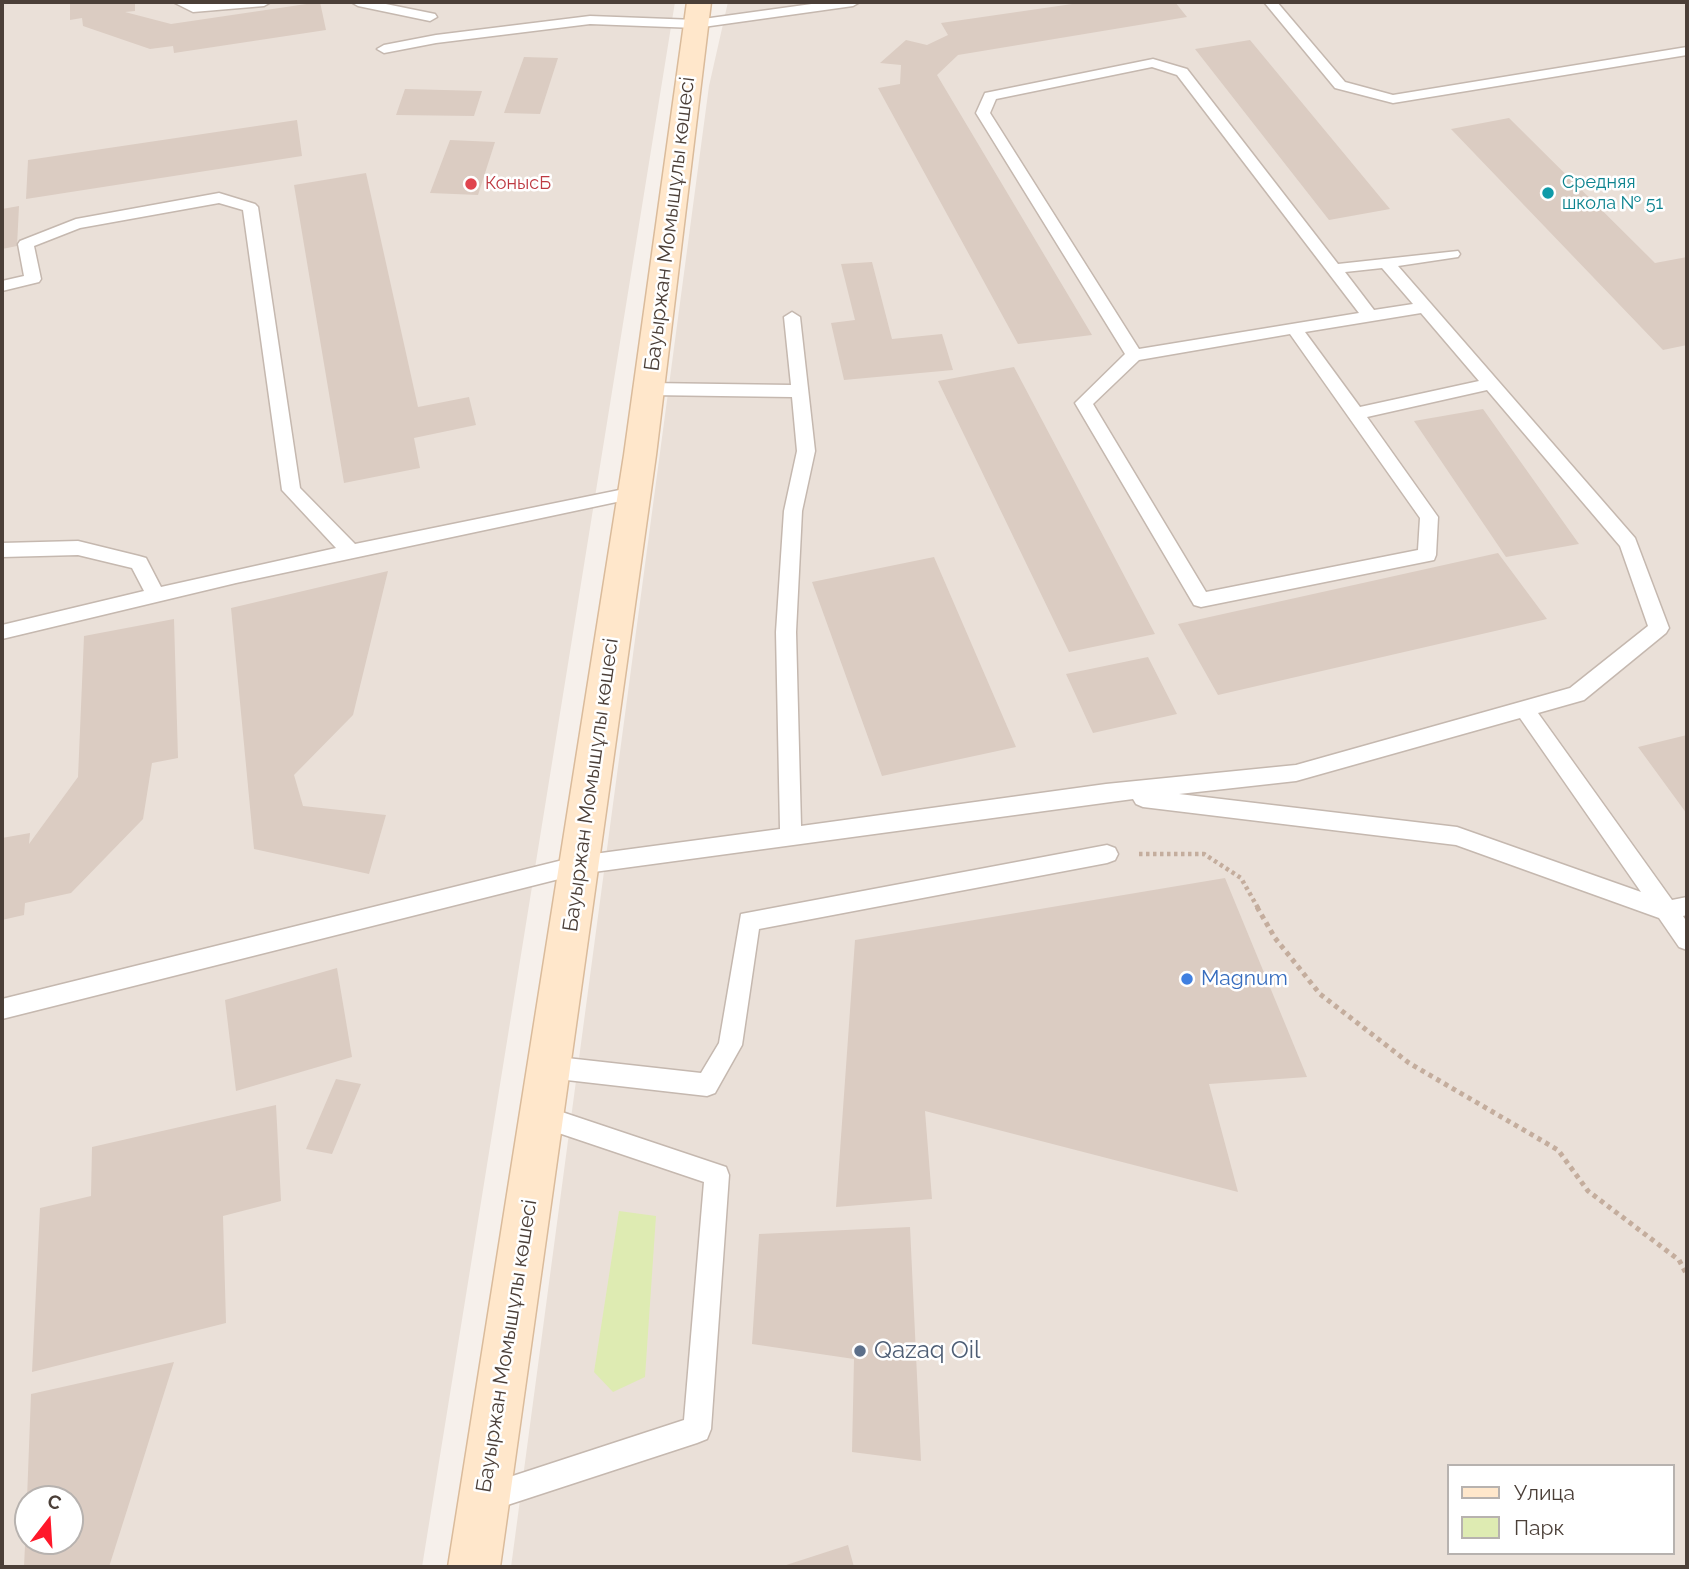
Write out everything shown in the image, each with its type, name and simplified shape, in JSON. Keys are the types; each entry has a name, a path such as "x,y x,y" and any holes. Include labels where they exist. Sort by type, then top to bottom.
{"street":[{"name":"Бауыржан Момышұлы көшесі","path":"474,1567 634,493 697,13"}],"lane":[{"path":"180,2 193,8 264,2"},
{"path":"358,2 430,17"},
{"path":"426,2 436,39"},
{"path":"384,49 436,39 590,20 853,2"},
{"path":"1270,2 1340,85 1393,99 1687,51"},
{"path":"1135,355 983,113 990,96 1153,63 1182,72 1370,316"},
{"path":"2,286 33,279 26,244 76,225 219,198 250,207 291,490 352,554"},
{"path":"1334,270 1452,254"},
{"path":"2,1009 579,865 1106,793 1296,772 1577,694 1659,628 1628,543 1387,263"},
{"path":"1294,328 1429,517 1427,555 1201,600 1084,402 1135,355 1294,328 1424,307"},
{"path":"791,836 786,632 793,511 806,451 792,317"},
{"path":"1355,414 1491,384"},
{"path":"649,388 801,391"},
{"path":"2,632 156,595 634,493"},
{"path":"2,550 78,548 139,562 156,595"},
{"path":"1524,708 1677,908 1687,940"},
{"path":"1106,793 1457,836 1677,908"},
{"path":"549,1067 707,1085 730,1045 749,921 1107,854"},
{"path":"484,1499 697,1429 717,1175 541,1116"}],"path":[{"path":"1107,854 1204,854 1241,878 1275,938 1320,995 1409,1063 1558,1150 1588,1191 1679,1260 1687,1275"}],"shaded area":[{"path":"2,2 675,2 422,1567 2,1567"},
{"path":"728,2 1687,2 1687,1567 511,1567 709,86"}],"green space":[{"path":"619,1211 656,1216 645,1377 613,1392 594,1372"}],"building":[{"path":"70,2 135,2 135,11 125,12 171,24 320,2 326,30 174,53 173,46 150,49 83,26 82,18 70,20"},
{"path":"1086,2 1175,2 1187,17 958,55 937,75 1092,335 1018,344 878,88 900,84 901,65 880,63 906,40 927,45 948,35 941,23"},
{"path":"1250,40 1390,209 1329,220 1195,49"},
{"path":"524,57 558,58 540,114 504,113"},
{"path":"405,89 482,91 474,116 396,115"},
{"name":"Средняя школа № 51","path":"1509,118 1655,263 1687,257 1687,345 1663,350 1451,129"},
{"path":"297,120 302,156 26,199 28,160"},
{"path":"450,140 495,142 478,195 430,193"},
{"path":"366,173 418,407 469,397 476,425 414,438 420,468 344,483 294,185"},
{"path":"19,206 17,246 2,249 2,209"},
{"path":"872,262 892,339 942,334 953,370 844,380 831,323 855,320 841,264"},
{"path":"1014,367 1155,634 1069,652 938,381"},
{"path":"1483,409 1579,544 1506,557 1414,421"},
{"path":"1498,553 1547,619 1218,695 1178,624"},
{"path":"934,557 1016,747 882,776 812,582"},
{"path":"388,571 353,715 294,775 303,806 386,815 369,874 254,849 231,608"},
{"path":"174,619 178,758 152,763 143,819 71,893 25,903 24,915 2,920 2,838 30,833 29,844 78,777 84,636"},
{"path":"1148,657 1177,714 1093,733 1066,674"},
{"path":"1687,735 1687,814 1638,747"},
{"path":"1225,878 1307,1077 1209,1084 1238,1192 925,1111 932,1199 836,1207 855,940"},
{"path":"337,968 352,1057 236,1091 225,1000"},
{"path":"336,1079 361,1084 332,1154 306,1149"},
{"path":"276,1105 281,1201 223,1216 226,1323 32,1372 40,1208 91,1196 92,1147"},
{"name":"Qazaq Oil","path":"910,1227 921,1461 852,1452 854,1359 752,1344 759,1234"},
{"path":"174,1362 109,1567 24,1567 25,1555 84,1555 84,1485 28,1485 31,1394"},
{"path":"848,1545 854,1567 780,1567"}],"place":[{"name":"КонысБ","path":"471,184"},
{"name":"Средняя школа № 51","path":"1548,193"},
{"name":"Magnum","path":"1187,979"},
{"name":"Qazaq Oil","path":"860,1351"}]}
